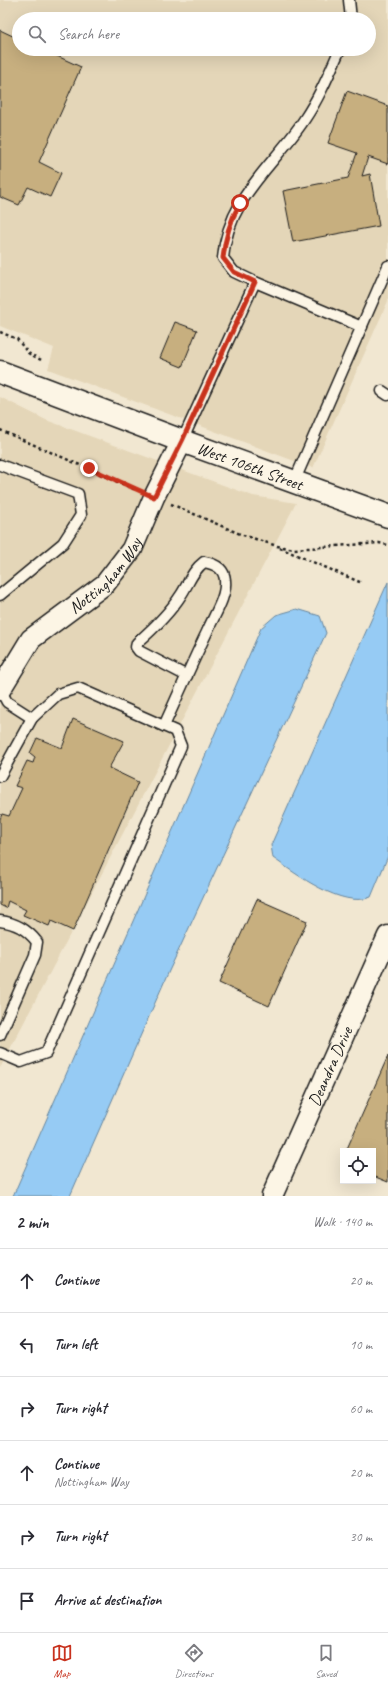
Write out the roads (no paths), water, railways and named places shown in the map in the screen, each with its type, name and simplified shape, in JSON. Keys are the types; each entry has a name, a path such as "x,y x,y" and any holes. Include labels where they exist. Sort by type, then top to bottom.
{"street":[{"name":"West 106th Street","path":"0,372 182,441 388,516"},
{"name":"Nottingham Way","path":"0,690 31,639 105,584 132,549 154,497 182,441"},
{"name":"Deandra Drive","path":"272,1196 388,936"}],"lane":[{"path":"349,0 350,12"},
{"path":"337,56 322,89 303,122 254,183 240,203 230,222 224,241 223,258 234,272 362,327"},
{"path":"294,482 388,266"},
{"path":"182,441 255,282"},
{"path":"0,465 78,494 81,515 63,543 0,595"},
{"path":"164,726 187,676 224,590 225,580 222,570 213,564 204,562 196,569 182,594 159,624 137,643 136,647 139,651 187,676"},
{"path":"0,776 32,718 58,694 78,688 175,731 181,746 46,1053 21,1062 0,1053"},
{"path":"0,690 6,702 32,718"},
{"path":"0,921 11,922 28,931 37,942 35,955 0,1035"}],"water":[{"path":"388,582 388,856 371,897 359,899 347,898 320,888 294,873 273,858 271,845"},
{"path":"297,609 320,616 326,633 169,971 70,1196 13,1196 261,628 276,615"}]}
